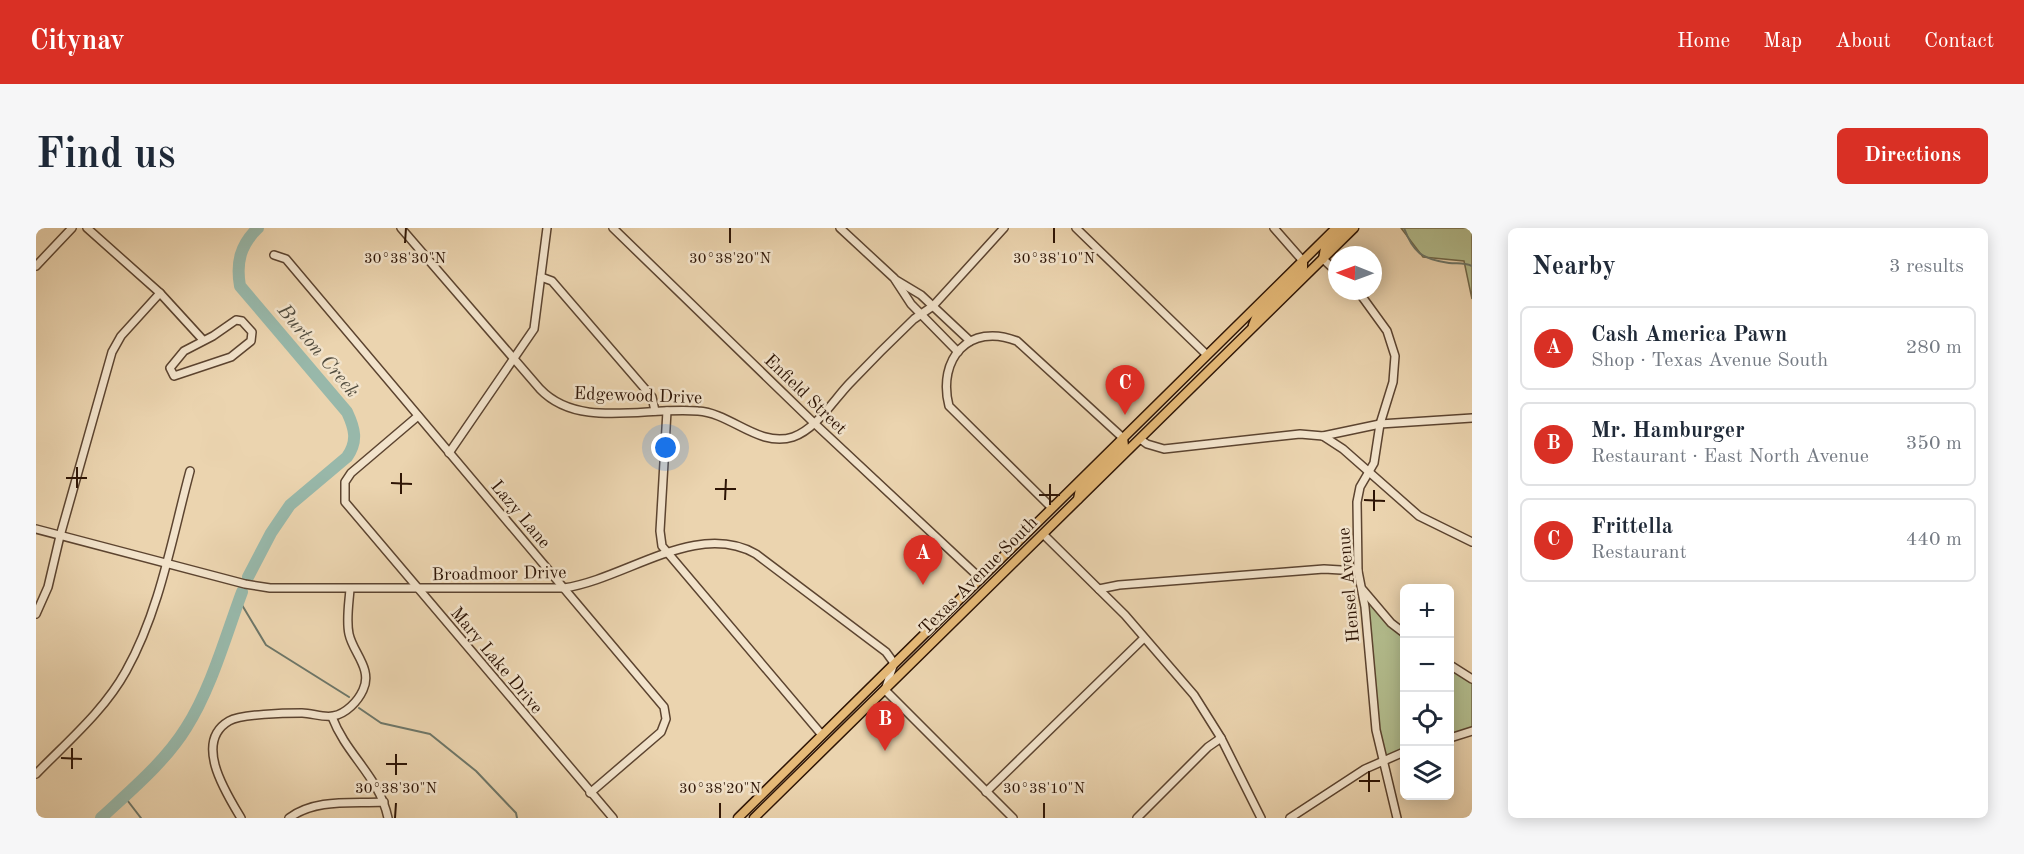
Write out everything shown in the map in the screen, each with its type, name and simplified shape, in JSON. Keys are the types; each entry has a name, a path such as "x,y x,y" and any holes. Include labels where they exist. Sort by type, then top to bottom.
{"main road":[{"name":"Texas Avenue South","path":"738,818 1336,228"},
{"path":"1323,259 1325,248 1345,228"},
{"name":"Texas Avenue South","path":"754,818 1354,228"},
{"path":"1250,331 1257,315 1303,268 1303,261"},
{"path":"1078,500 1080,489 1124,446 1123,438"}],"street":[{"path":"36,266 72,228"},
{"path":"87,228 160,293 203,340"},
{"name":"Edgewood Drive","path":"401,228 547,397 566,408 590,412 715,413 758,435 780,439 793,437 813,422 920,313 933,306 1004,228"},
{"path":"449,453 534,329 548,228"},
{"name":"Enfield Street","path":"613,228 813,422 981,579"},
{"path":"840,228 894,278 920,313 946,340 964,346"},
{"path":"1076,228 1207,356"},
{"path":"1274,228 1303,261"},
{"name":"Lazy Lane","path":"274,255 286,259 658,697 666,713 661,732 590,793"},
{"path":"1323,259 1328,264"},
{"path":"541,277 552,281 652,397 655,411"},
{"path":"894,278 914,289 933,306 964,346"},
{"path":"36,614 48,587 60,536 112,352 121,336 160,293"},
{"name":"Hensel Avenue","path":"1365,300 1382,324 1395,356 1393,382 1380,424 1374,463 1360,488 1357,502 1358,571 1362,588 1381,760 1397,818"},
{"path":"236,320 242,321 253,336 251,341 231,357 174,376 170,368 176,359 184,351 203,340 236,320"},
{"path":"951,364 964,346 983,334 1009,338 1024,345 1123,438"},
{"path":"946,340 951,364 946,396 954,414 1052,508"},
{"path":"667,411 660,531 662,546 822,735"},
{"name":"Mary Lake Drive","path":"418,416 351,473 345,482 343,492 345,502 613,818"},
{"path":"1140,439 1164,449 1300,434 1323,436 1380,424 1472,418"},
{"path":"1323,436 1343,449 1419,516 1472,542"},
{"path":"36,774 100,708 126,672 148,623 190,471"},
{"name":"Broadmoor Drive","path":"36,529 260,587 350,589 564,588 595,581 667,554 708,543 728,543 748,550 856,628 886,652 894,663"},
{"path":"1044,534 1099,589 1194,695 1221,738 1261,818"},
{"path":"1099,589 1119,585 1289,572 1358,571"},
{"path":"1362,588 1391,623 1400,630"},
{"path":"241,818 212,755 215,738 224,725 236,718 302,713 332,717 351,706 364,687 364,668 348,633 350,589"},
{"path":"986,792 1144,638"},
{"path":"894,663 885,690 1013,818"},
{"path":"1454,668 1472,679"},
{"path":"332,717 346,746 380,792 387,818"},
{"path":"1454,736 1472,731"},
{"path":"1137,818 1208,747 1221,738"},
{"path":"1290,818 1381,760 1400,753"},
{"path":"289,818 301,811 335,802 384,802"}],"green space":[{"path":"1401,228 1472,228 1472,299 1464,261 1423,257"},
{"path":"1362,588 1400,629 1400,753 1381,760"},
{"path":"1454,668 1472,679 1472,731 1454,737"}],"waterway":[{"name":"Burton Creek","path":"248,577 271,533 290,505 347,457 354,440 352,424 347,412 240,286 239,262 243,248 258,228"},
{"path":"1404,228 1419,253 1439,261 1472,266"},
{"name":"Burton Creek","path":"101,818 135,787 178,741 203,696 242,592"},
{"path":"239,600 266,645 349,697"},
{"path":"359,708 381,723 430,734 476,771 516,813 517,818"},
{"path":"124,796 141,818"}],"place":[{"name":"Frittella","path":"1125,415"},
{"name":"Cash America Pawn","path":"923,585"},
{"name":"Mr. Hamburger","path":"885,751"}]}
